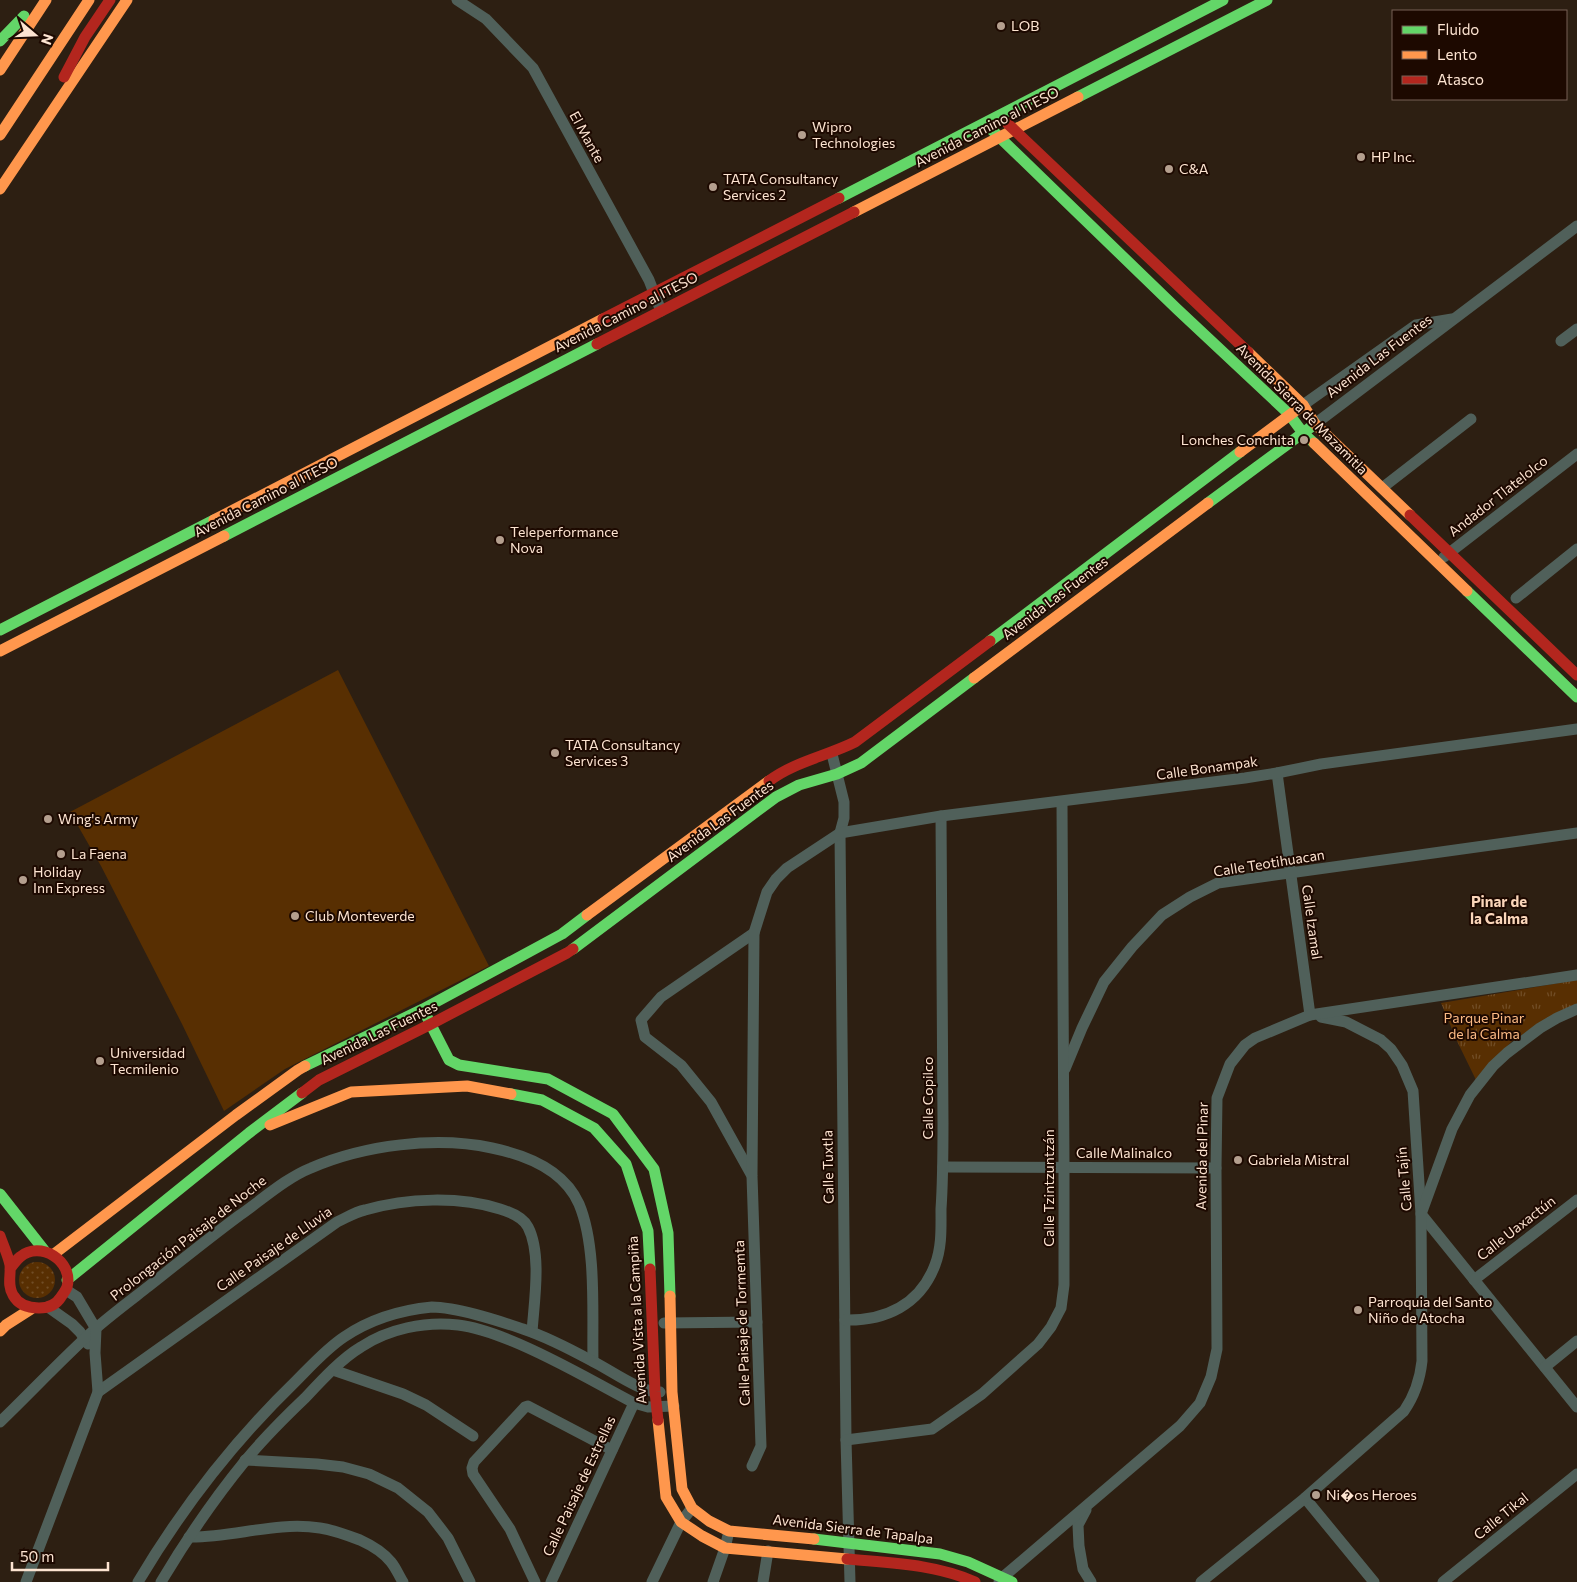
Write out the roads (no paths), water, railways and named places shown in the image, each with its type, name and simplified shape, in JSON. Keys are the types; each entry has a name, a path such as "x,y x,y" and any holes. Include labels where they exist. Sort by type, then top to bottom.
{"main road":[{"path":"0,41 39,0"},
{"path":"0,70 46,0"},
{"path":"0,135 89,0"},
{"path":"29,146 85,37 110,0"},
{"path":"0,189 127,0"},
{"name":"Avenida Camino al ITESO","path":"0,630 1223,0"},
{"name":"Avenida Camino al ITESO","path":"0,651 1266,0"},
{"path":"0,144 30,88"},
{"name":"Avenida Sierra de Mazamitla","path":"998,115 1015,129 1303,404 1315,424 1577,675"},
{"name":"Avenida Sierra de Mazamitla","path":"983,123 1000,137 1177,309 1289,414 1303,433 1577,696"},
{"name":"Avenida Las Fuentes","path":"49,1252 298,1070 423,1009 562,934 782,772 801,763 832,754 855,742 1303,404"},
{"name":"Avenida Las Fuentes","path":"66,1285 249,1133 319,1080 567,953 776,797 799,785 837,774 862,763 1112,573 1315,424"},
{"path":"423,1009 449,1060 458,1065 548,1079 613,1114 654,1170 668,1233 672,1392 682,1489 692,1508"},
{"name":"Avenida Vista a la Campiña","path":"249,1133 351,1092 467,1086 542,1100 594,1128 626,1164 648,1231 656,1407 666,1497 681,1522"},
{"path":"0,1194 49,1252 64,1266 66,1285 61,1297 48,1308 31,1308 21,1304 13,1296 9,1286 10,1269 20,1256 28,1252 36,1250 49,1252"},
{"path":"0,1236 10,1269"},
{"path":"0,1296 9,1286"},
{"path":"0,1331 31,1308"},
{"name":"Avenida Sierra de Tapalpa","path":"692,1508 709,1521 729,1530 940,1554 968,1562 1005,1580"},
{"path":"681,1522 725,1548 936,1569 975,1582"}],"street":[{"name":"El Mante","path":"457,0 486,19 533,68 649,280 661,311"},
{"name":"Avenida Las Fuentes","path":"1315,424 1577,226"},
{"name":"Avenida Las Fuentes","path":"1303,404 1416,325 1453,318"},
{"path":"1561,341 1577,329"},
{"path":"1382,488 1471,419"},
{"name":"Andador Tlatelolco","path":"1438,563 1577,454"},
{"path":"1516,598 1577,549"},
{"name":"Calle Bonampak","path":"840,833 941,816 1277,773 1321,764 1577,729"},
{"name":"Calle Tuxtla","path":"832,754 844,802 844,818 840,833 846,1440 850,1582"},
{"name":"Calle Izamal","path":"1277,773 1310,1015"},
{"name":"Calle Tzintzuntzán","path":"846,1440 932,1429 982,1394 1038,1344 1051,1327 1060,1308 1064,1285 1062,802"},
{"name":"Calle Copilco","path":"845,1320 859,1320 892,1313 903,1307 924,1285 934,1267 940,1250 943,1167 941,816"},
{"name":"Calle Paisaje de Tormemta","path":"752,1466 761,1446 752,1176 754,933 767,892 776,879 787,868 840,833"},
{"name":"Calle Teotihuacan","path":"1063,1076 1082,1028 1104,982 1132,947 1162,915 1190,897 1218,883 1577,833"},
{"name":"Calle Paisaje de Tormemta","path":"752,1176 712,1102 681,1065 645,1037 641,1020 661,998 754,933"},
{"name":"Avenida del Pinar","path":"1005,1580 1089,1504 1180,1426 1200,1403 1211,1377 1217,1349 1216,1168 1218,1098 1230,1064 1245,1045 1255,1038 1310,1015 1577,975"},
{"path":"1201,1582 1305,1498 1404,1411 1415,1392 1422,1361 1421,1214 1452,1129 1470,1095 1493,1066 1523,1040 1557,1018 1577,1009"},
{"name":"Calle Tajín","path":"1310,1015 1346,1022 1381,1040 1391,1049 1402,1065 1413,1091 1421,1214 1577,1407"},
{"name":"Prolongación Paisaje de Noche","path":"0,1422 96,1329 211,1236 284,1184 309,1168 338,1158 374,1149 414,1144 473,1144 506,1151 538,1164 554,1173 569,1186 579,1204 586,1230 592,1267 593,1361"},
{"name":"Calle Malinalco","path":"943,1167 1216,1168"},
{"name":"Calle Paisaje de Lluvia","path":"98,1392 337,1222 364,1210 397,1203 459,1200 486,1204 513,1213 527,1225 534,1243 536,1262 532,1332"},
{"name":"Calle Uaxactún","path":"1474,1280 1577,1200"},
{"path":"26,1582 98,1392 96,1329 77,1297 66,1285"},
{"path":"138,1582 164,1540 229,1452 281,1396 343,1338 368,1323 403,1311 434,1307 463,1311 532,1332 593,1361 638,1386 655,1392 672,1392"},
{"path":"48,1308 72,1324 96,1353"},
{"path":"490,1332 494,1319"},
{"path":"653,1323 757,1322"},
{"path":"161,1582 189,1537 245,1460 288,1414 333,1370 360,1347 381,1336 401,1329 435,1324 459,1325 490,1332 539,1352 634,1403 642,1406 674,1406"},
{"path":"1545,1367 1577,1341"},
{"path":"333,1370 404,1394 426,1405 473,1436"},
{"name":"Calle Paisaje de Estrellas","path":"551,1582 634,1403"},
{"path":"535,1582 510,1529 473,1474 474,1462 528,1406 612,1450"},
{"path":"245,1460 343,1467 369,1474 398,1488 428,1512 448,1538 470,1582"},
{"name":"Calle Tikal","path":"1443,1582 1577,1474"},
{"path":"1305,1498 1374,1582"},
{"name":"Avenida del Pinar","path":"1089,1504 1078,1524 1078,1546 1083,1569 1091,1582"},
{"path":"652,1582 681,1522 692,1508"},
{"path":"189,1537 205,1537 284,1527 320,1528 346,1534 372,1546 390,1561 403,1582"},
{"path":"713,1582 729,1530"},
{"path":"763,1582 768,1551"}],"place":[{"name":"LOB","path":"1001,26"},
{"name":"Wipro Technologies","path":"802,135"},
{"name":"HP Inc.","path":"1361,157"},
{"name":"C&A","path":"1169,169"},
{"name":"TATA Consultancy Services 2","path":"713,187"},
{"name":"Lonches Conchita","path":"1304,440"},
{"name":"Teleperformance Nova","path":"500,540"},
{"name":"TATA Consultancy Services 3","path":"555,753"},
{"name":"Wing's Army","path":"48,819"},
{"name":"La Faena","path":"61,854"},
{"name":"Holiday Inn Express","path":"23,880"},
{"name":"Club Monteverde","path":"295,916"},
{"name":"Universidad Tecmilenio","path":"100,1061"},
{"name":"Gabriela Mistral","path":"1238,1160"},
{"name":"Parroquia del Santo Niño de Atocha","path":"1358,1310"},
{"name":"Ni�os Heroes","path":"1316,1495"}],"district":[{"name":"Pinar de la Calma","path":"1499,910"}],"park label":[{"name":"Parque Pinar de la Calma","path":"1484,1026"}]}
